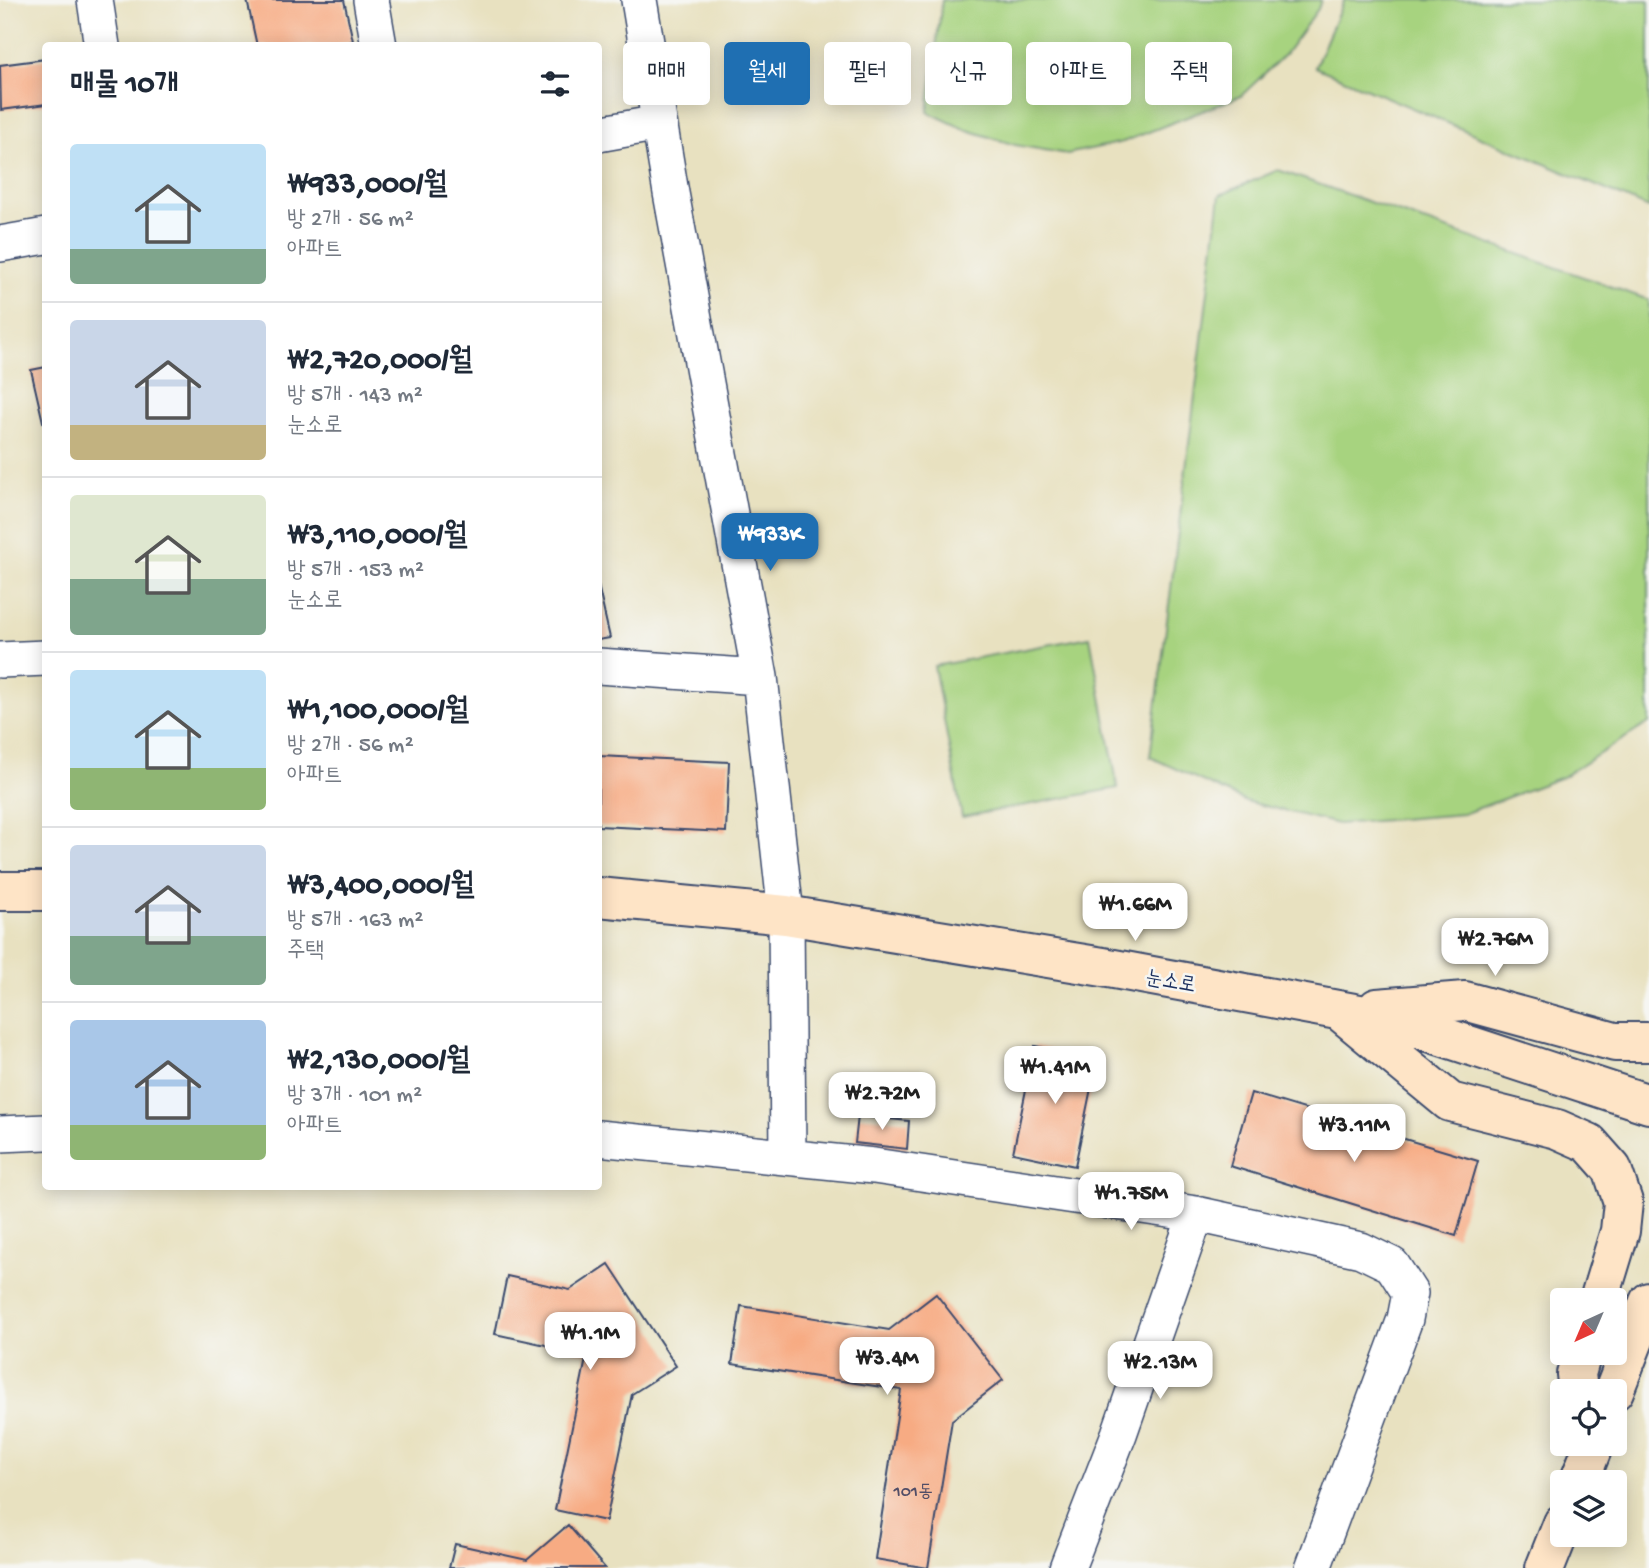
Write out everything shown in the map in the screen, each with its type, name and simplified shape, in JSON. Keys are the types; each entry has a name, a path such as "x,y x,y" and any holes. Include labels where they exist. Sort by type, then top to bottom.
{"street":[{"path":"95,0 101,42"},
{"path":"371,0 378,42"},
{"path":"639,0 659,123 761,677 786,915 788,1157"},
{"path":"602,133 659,123"},
{"path":"0,244 42,237"},
{"path":"0,660 42,657"},
{"path":"602,666 761,677"},
{"path":"0,891 42,891"},
{"name":"눈소로","path":"602,897 786,915 1103,967 1392,1020 1649,1104"},
{"path":"1340,1010 1465,1001 1615,1042 1649,1042"},
{"path":"1340,1010 1450,1102 1557,1129 1589,1143 1612,1169 1623,1202 1621,1221 1601,1288"},
{"path":"0,1134 42,1132"},
{"path":"602,1138 874,1166 1196,1214 1361,1250 1392,1265 1410,1293 1405,1319 1313,1568"},
{"path":"1067,1568 1119,1434 1196,1214"},
{"path":"1620,1379 1649,1302"},
{"path":"1627,1384 1649,1367"},
{"path":"1545,1568 1553,1547"}],"green space":[{"path":"942,0 1321,0 1318,9 1285,54 1241,96 1232,100 1232,42 1145,42 1145,105 1218,105 1123,142 1067,154 1015,145 964,129 928,112 929,105 1012,105 1012,42 937,42"},
{"path":"1344,0 1649,0 1649,208 1315,67"},
{"path":"1278,170 1649,300 1649,723 1562,777 1463,814 1338,824 1245,801 1150,757 1220,195"},
{"path":"1090,637 1118,788 962,817 934,666"}],"building":[{"path":"247,0 344,0 353,41 256,42"},
{"path":"42,60 42,105 1,110 0,65"},
{"path":"42,368 42,418 31,370"},
{"path":"602,603 610,638 602,639"},
{"path":"602,756 729,762 726,832 602,826"},
{"path":"1035,1046 1097,1059 1075,1166 1013,1153"},
{"path":"1251,1093 1478,1161 1456,1236 1230,1166"},
{"path":"858,1116 909,1121 907,1149 855,1143"},
{"path":"609,1264 676,1366 632,1394 606,1521 555,1510 587,1354 495,1334 507,1276 570,1290"},
{"path":"936,1294 1003,1380 952,1420 928,1568 875,1559 901,1390 732,1364 741,1306 889,1330"},
{"path":"568,1525 605,1568 449,1568 455,1544 527,1560"}]}
